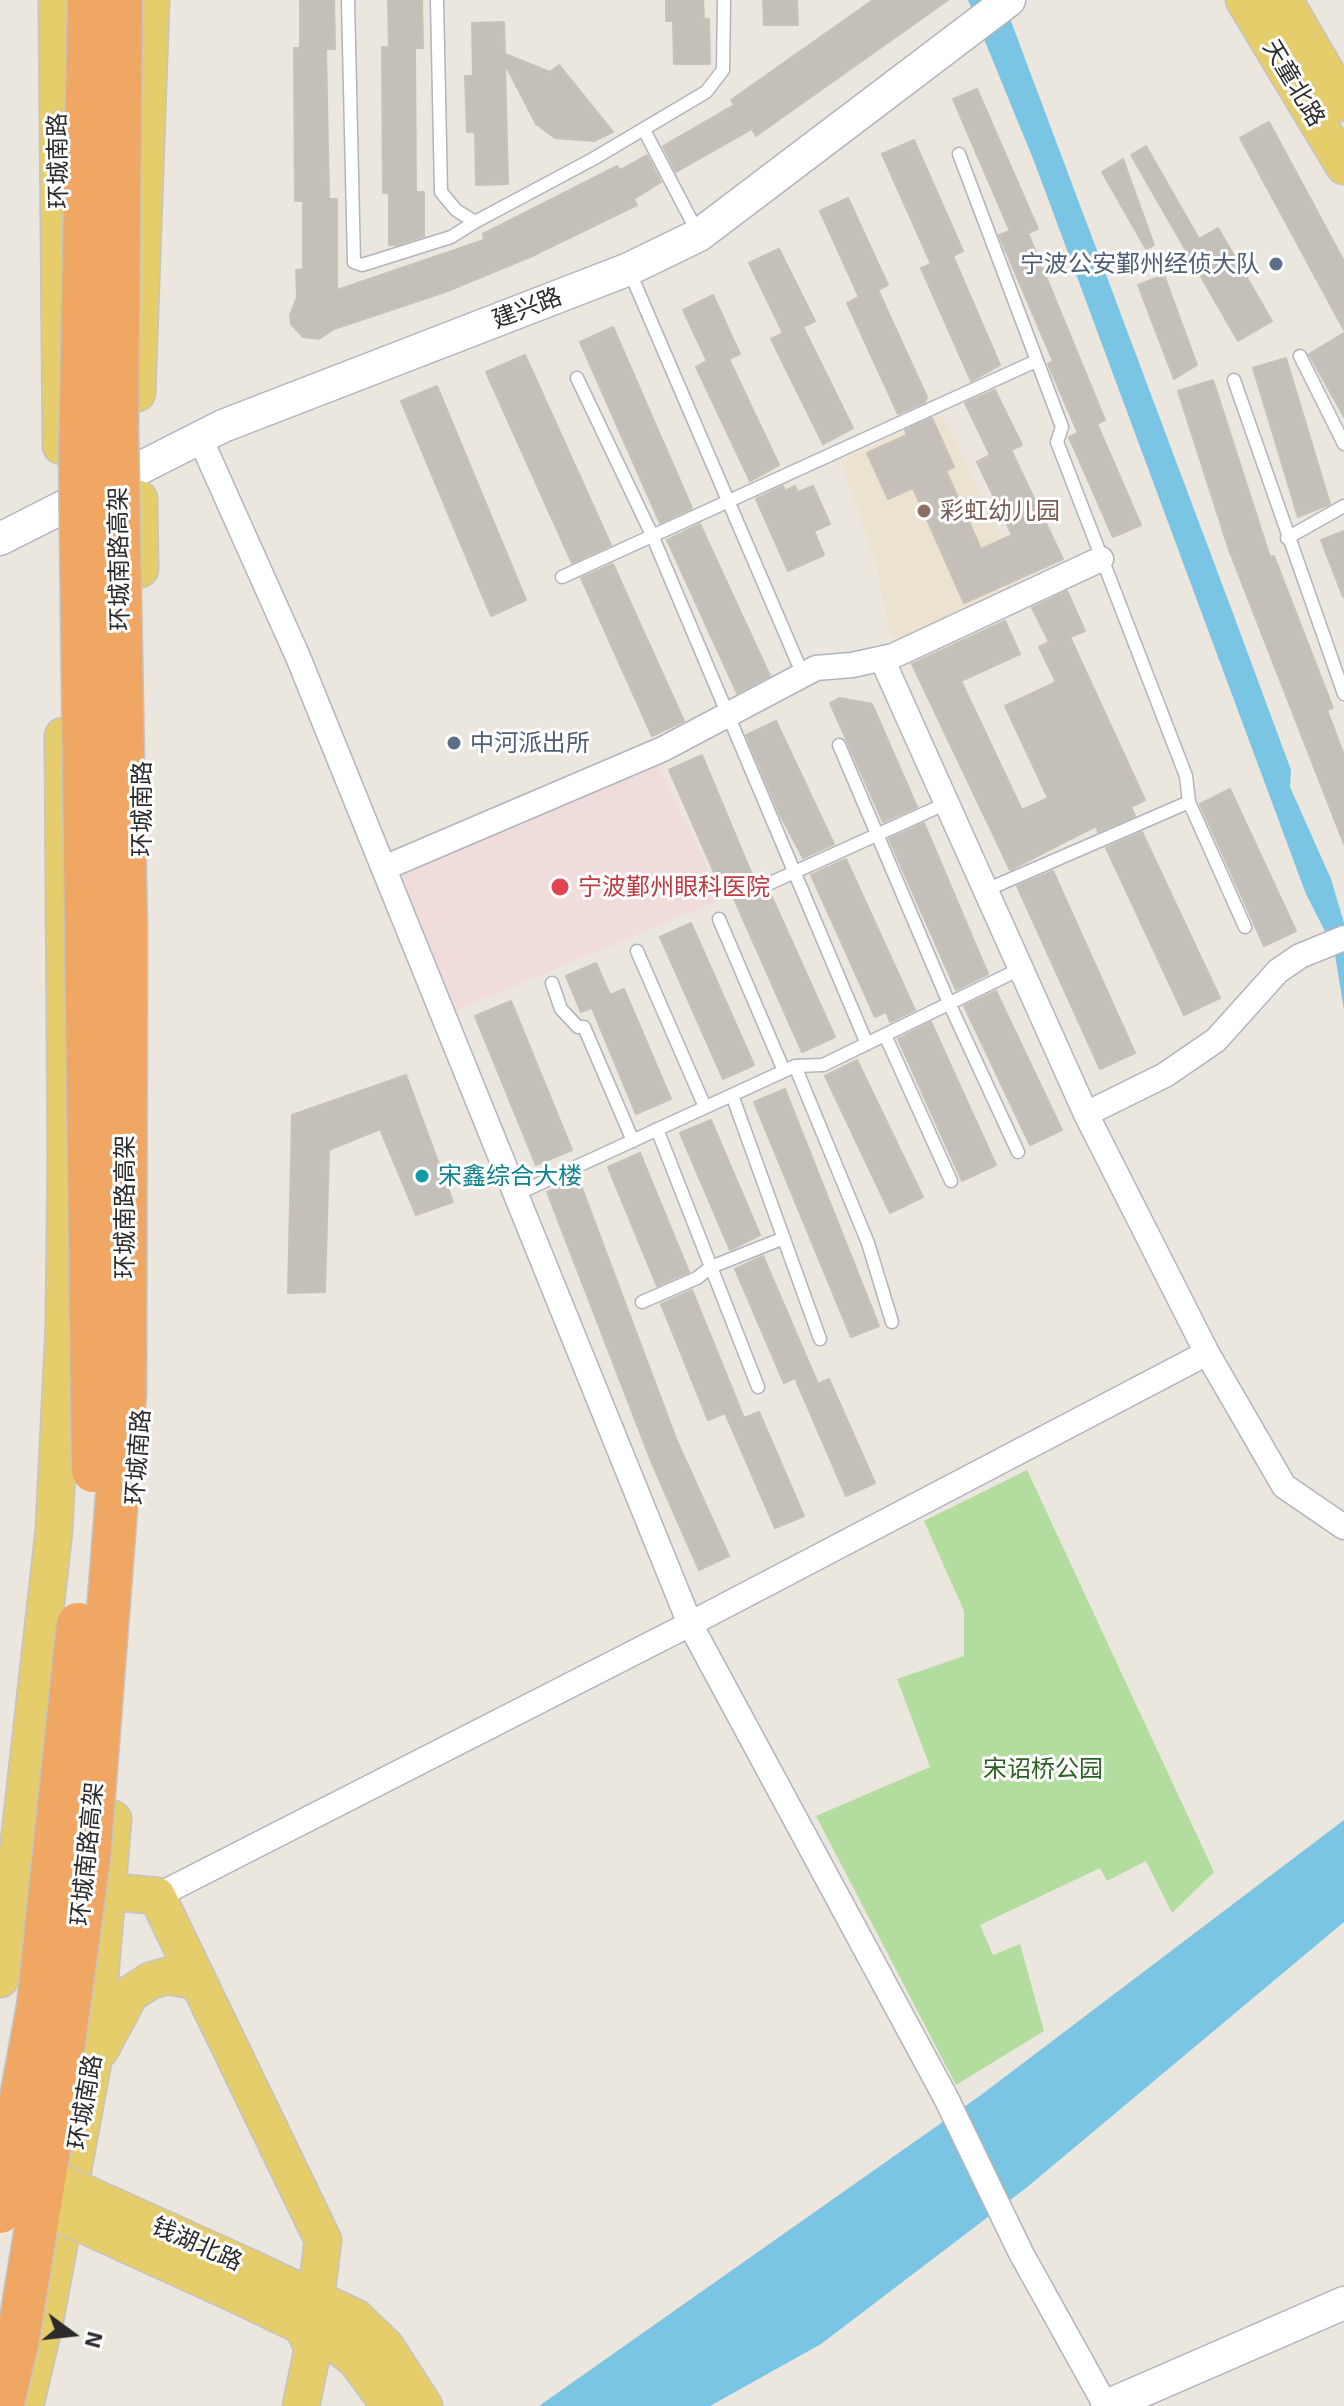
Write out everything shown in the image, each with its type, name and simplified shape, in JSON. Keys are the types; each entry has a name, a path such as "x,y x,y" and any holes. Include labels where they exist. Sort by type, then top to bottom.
{"highway":[{"name":"环城南路高架","path":"0,2212 38,2006 57,1848 94,1452 80,458 89,0"},
{"name":"环城南路高架","path":"2,2406 17,2344 51,2137 89,1858 125,1393 126,932 117,429 121,0"}],"main road":[{"name":"环城南路","path":"15,1879 54,1530 64,1326 57,0"},
{"name":"环城南路","path":"25,2406 45,2320 93,2062 143,1382 139,499 135,438 151,0"},
{"name":"天童北路","path":"1244,0 1344,166"},
{"name":"天童北路","path":"1284,0 1344,103"},
{"path":"0,1979 15,1879 157,1896 323,2240 310,2312 313,2348 301,2406"},
{"path":"93,2062 130,1994 150,1981 166,1976 198,1981"},
{"name":"钱湖北路","path":"0,2155 245,2282 310,2312 331,2340 371,2354"},
{"name":"钱湖北路","path":"0,2186 245,2282"},
{"path":"371,2354 390,2406"},
{"path":"371,2354 424,2406"}],"street":[{"name":"建兴路","path":"0,539 200,438 346,376 629,269 699,235 1009,0"},
{"path":"200,438 298,657 690,1624 946,2098 1021,2253 1106,2406 1344,2303"},
{"path":"384,868 663,749 816,668 882,659 1101,559"},
{"path":"882,659 1086,1114 1207,1353 1284,1486 1344,1527"},
{"path":"1086,1114 1165,1075 1216,1040 1278,971 1300,956 1344,938"},
{"path":"157,1896 690,1624 1207,1353"}],"lane":[{"path":"348,0 354,262 362,265 451,237 706,92 723,70 724,0"},
{"path":"437,0 441,192 456,210 475,222"},
{"path":"644,130 699,235"},
{"path":"959,154 1062,427 1057,442 1186,776 1189,802 1245,927"},
{"path":"629,269 803,675"},
{"path":"1300,356 1344,444"},
{"path":"562,577 727,499 1036,361"},
{"path":"577,378 652,535 867,1044"},
{"path":"1234,380 1344,694"},
{"path":"1287,538 1344,506"},
{"path":"839,745 949,1003 1018,1152"},
{"path":"986,890 1189,802"},
{"path":"766,885 947,803"},
{"path":"719,919 868,1243 892,1322"},
{"path":"637,951 705,1107"},
{"path":"517,1194 789,1069 823,1065 1022,968"},
{"path":"552,983 561,1009 578,1027 584,1027 633,1141"},
{"path":"885,1035 951,1181"},
{"path":"732,1095 820,1339"},
{"path":"657,1129 758,1387"},
{"path":"642,1302 697,1278 711,1267 784,1238"}],"shaded area":[{"name":"彩虹幼儿园","path":"942,415 1024,581 898,639 890,633 876,563 841,460"},
{"name":"宁波鄞州眼科医院","path":"659,766 722,899 455,1011 398,874"}],"green space":[{"name":"宋诏桥公园","path":"1027,1470 1214,1872 1172,1913 1146,1861 1107,1881 1100,1868 980,1925 993,1955 1020,1944 1044,2031 956,2085 816,1816 930,1767 897,1679 964,1656 964,1611 924,1521"}],"water":[{"path":"968,0 1003,0 1234,616 1291,770 1290,787 1331,879 1344,923 1344,1010 1334,949 1306,894 1034,161"},
{"path":"1344,1820 1344,1922 1026,2188 821,2344 710,2406 539,2406 981,2095"}],"building":[{"path":"300,0 334,0 335,49 326,49 329,199 337,199 337,290 484,240 483,234 617,166 620,170 647,155 661,182 634,199 637,205 530,257 445,292 334,329 319,339 303,337 291,324 290,315 297,297 296,270 303,269 303,201 295,201 294,48 300,48"},
{"path":"388,0 422,0 423,48 415,48 416,192 424,192 424,236 397,245 389,245 389,193 383,193 382,47 389,47"},
{"path":"666,0 703,0 704,19 709,19 710,64 674,64 673,21 666,21"},
{"path":"763,0 797,0 798,25 764,25"},
{"path":"873,0 948,0 756,136 752,129 676,172 663,146 734,105 731,100"},
{"path":"504,22 505,54 550,72 559,65 613,132 594,141 555,138 536,124 505,64 508,184 476,185 475,132 467,132 465,76 473,76 472,23"},
{"path":"977,89 1038,229 1028,233 1105,420 1097,424 1141,525 1113,537 1069,437 1078,433 1048,364 1053,361 999,235 1010,231 953,99"},
{"path":"1269,122 1344,261 1344,330 1240,138"},
{"path":"914,140 963,251 953,256 1000,365 971,381 921,268 931,264 882,154"},
{"path":"1146,146 1199,239 1218,228 1272,321 1238,341 1131,155"},
{"path":"1123,159 1154,245 1146,249 1102,172"},
{"path":"848,198 888,285 878,290 927,397 925,402 898,414 847,303 859,297 820,211"},
{"path":"779,249 815,321 803,327 853,428 823,444 771,339 783,333 749,263"},
{"path":"1164,275 1197,365 1174,379 1138,285"},
{"path":"713,295 740,354 729,359 779,465 750,481 696,367 707,361 683,310"},
{"path":"613,327 692,508 660,523 580,342"},
{"path":"1344,333 1344,417 1309,354"},
{"path":"525,355 611,545 572,563 486,372"},
{"path":"1286,358 1330,504 1298,517 1253,368"},
{"path":"1213,380 1270,557 1274,556 1333,708 1327,710 1344,755 1344,844 1229,550 1178,391"},
{"path":"437,386 526,600 491,616 401,401"},
{"path":"995,390 1022,445 1011,450 1063,559 964,603 913,488 888,499 867,453 907,435 905,430 932,418 954,467 946,471 981,549 1012,535 977,462 990,455 965,403"},
{"path":"783,486 785,491 795,486 798,492 813,486 830,524 814,531 824,555 788,571 756,499"},
{"path":"700,524 770,676 737,693 667,540"},
{"path":"1344,531 1344,596 1343,597 1321,540"},
{"path":"613,564 684,721 652,736 581,578"},
{"path":"1067,591 1085,631 1070,637 1145,800 1131,807 1135,816 1098,832 1096,826 1010,870 912,664 1005,621 1020,654 961,681 1022,810 1048,798 1005,706 1056,682 1039,647 1049,642 1032,608"},
{"path":"840,698 872,704 917,807 883,822 830,703"},
{"path":"776,721 834,844 803,858 780,815 746,735"},
{"path":"702,755 758,889 764,898 771,895 835,1037 802,1052 731,892 724,895 669,770"},
{"path":"1230,789 1296,931 1264,946 1200,804"},
{"path":"924,823 988,974 956,990 889,839"},
{"path":"1142,832 1220,998 1184,1015 1106,848"},
{"path":"846,859 915,1010 890,1022 886,1012 875,1017 811,875"},
{"path":"1053,871 1135,1053 1100,1069 1017,886"},
{"path":"691,923 754,1065 723,1079 660,937"},
{"path":"596,963 610,995 624,989 671,1099 636,1114 592,1008 581,1012 566,976"},
{"path":"996,991 1062,1130 1030,1145 964,1006"},
{"path":"511,1001 572,1150 536,1165 475,1016"},
{"path":"931,1022 996,1165 962,1181 898,1039"},
{"path":"857,1060 923,1197 890,1213 825,1076"},
{"name":"宋鑫综合大楼","path":"406,1075 453,1202 416,1215 380,1129 329,1150 325,1292 288,1293 292,1115"},
{"path":"785,1089 879,1326 851,1337 754,1102"},
{"path":"711,1120 760,1235 730,1250 680,1133"},
{"path":"640,1153 689,1272 657,1286 608,1167"},
{"path":"579,1180 677,1441 729,1556 699,1570 651,1461 547,1192"},
{"path":"763,1256 818,1384 829,1379 875,1483 846,1496 795,1378 784,1383 735,1269"},
{"path":"692,1290 744,1418 759,1412 804,1516 775,1528 725,1413 708,1420 661,1304"}],"place":[{"name":"宁波公安鄞州经侦大队","path":"1276,264"},
{"name":"彩虹幼儿园","path":"924,511"},
{"name":"中河派出所","path":"454,743"},
{"name":"宁波鄞州眼科医院","path":"560,887"},
{"name":"宋鑫综合大楼","path":"422,1176"}]}
